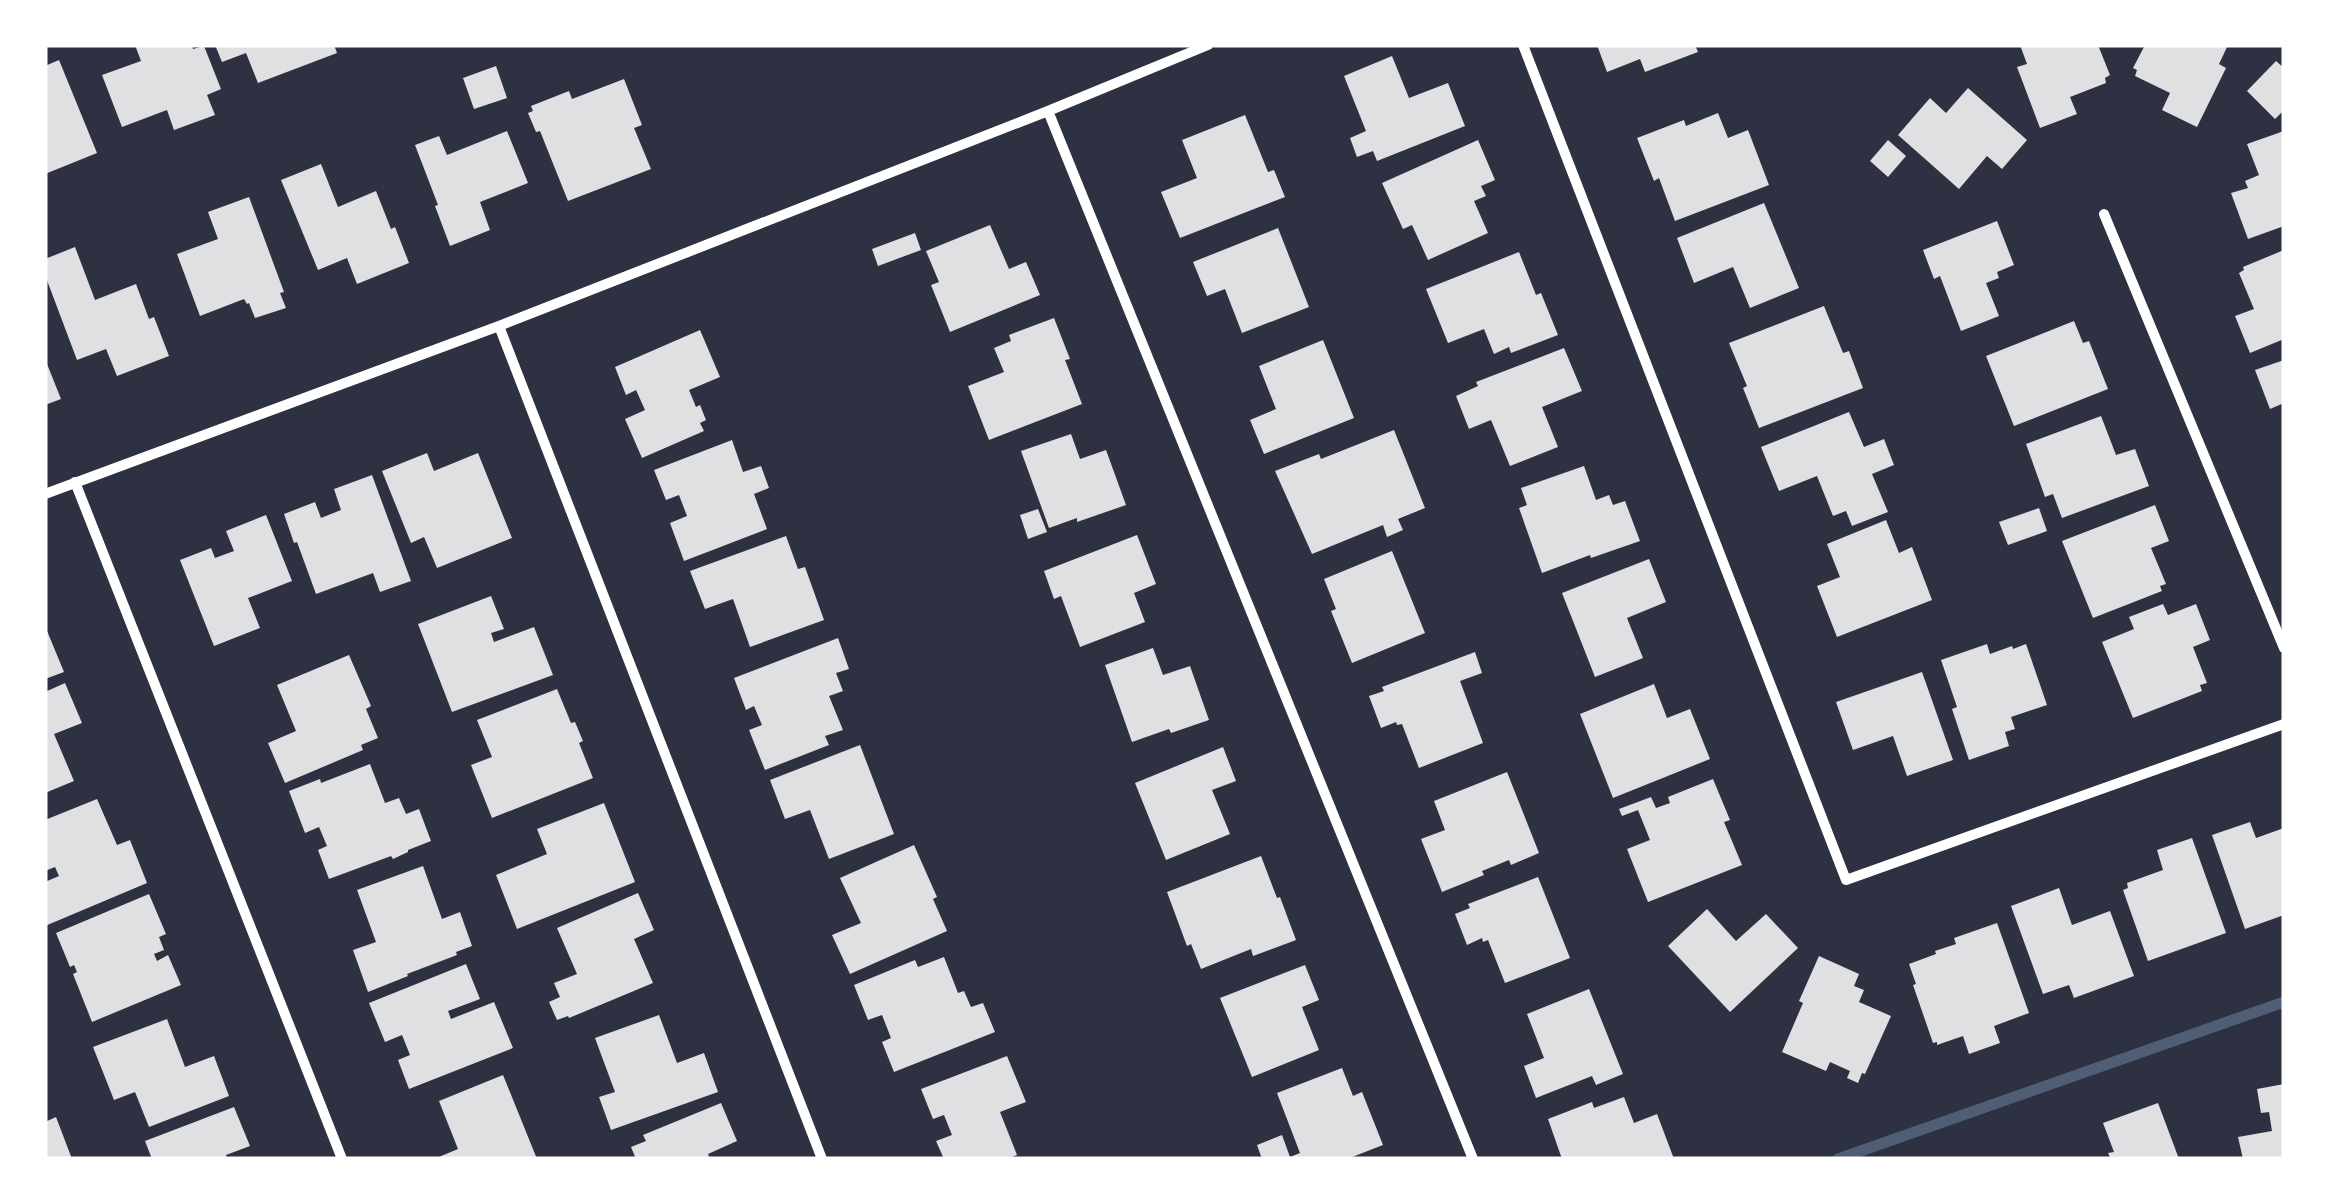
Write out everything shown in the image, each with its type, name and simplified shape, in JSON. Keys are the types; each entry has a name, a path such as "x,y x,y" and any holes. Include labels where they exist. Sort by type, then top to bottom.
{"street":[{"path":"45,494 499,326 1208,45"},
{"path":"1523,45 1846,880 2284,724"},
{"path":"1048,111 1473,1159"},
{"path":"2104,214 2284,648"},
{"path":"499,326 822,1159"},
{"path":"75,482 342,1159"}],"building":[{"path":"135,45 192,45 193,49 204,46 221,89 207,95 215,115 174,130 167,110 122,127 102,75 141,61"},
{"path":"215,45 334,45 337,53 258,83 246,53 222,62"},
{"path":"1597,45 1695,45 1698,52 1645,72 1640,59 1607,72"},
{"path":"2020,45 2098,45 2110,75 2105,78 2106,83 2070,97 2077,114 2040,128 2017,67 2027,64"},
{"path":"2145,45 2228,45 2219,64 2226,68 2197,127 2162,110 2170,93 2135,76 2137,70 2133,68"},
{"path":"1392,56 1409,98 1448,83 1465,126 1377,161 1373,151 1357,157 1350,138 1366,131 1344,76"},
{"path":"59,60 97,153 45,174 45,66"},
{"path":"2276,61 2284,68 2284,110 2275,119 2247,91"},
{"path":"496,66 507,98 474,109 463,78"},
{"path":"624,79 642,125 634,128 651,169 568,201 540,131 536,132 528,113 533,111 531,106 569,91 572,99"},
{"path":"1968,88 2027,140 2002,169 1987,156 1959,189 1898,135 1930,98 1946,113"},
{"path":"1718,113 1728,138 1748,130 1769,185 1675,221 1659,178 1654,181 1637,138 1684,120 1686,126"},
{"path":"1245,115 1268,172 1274,170 1285,197 1180,238 1161,192 1197,178 1182,140"},
{"path":"507,131 528,183 480,202 490,230 450,246 415,145 439,136 447,155"},
{"path":"2284,131 2284,226 2248,239 2231,193 2248,188 2245,181 2259,175 2247,144"},
{"path":"1478,140 1495,180 1481,186 1486,196 1474,201 1488,233 1428,260 1412,225 1403,229 1382,183"},
{"path":"1888,140 1906,156 1888,177 1870,161"},
{"path":"321,164 338,207 376,191 409,263 357,284 347,258 318,270 281,180"},
{"path":"249,197 284,292 280,293 286,308 255,318 244,299 200,316 177,254 218,239 208,212"},
{"path":"1764,203 1799,288 1750,308 1733,267 1694,283 1677,238"},
{"path":"1997,221 2014,265 1997,272 1999,278 1986,283 1999,316 1961,331 1940,276 1934,279 1923,250"},
{"path":"990,225 1009,269 1026,262 1040,295 950,332 931,285 939,282 926,251"},
{"path":"1278,228 1309,307 1242,333 1225,289 1207,296 1193,262"},
{"path":"915,233 921,250 878,266 872,249"},
{"path":"75,247 95,300 136,284 169,356 117,376 106,349 77,360 45,275 45,259"},
{"path":"2284,250 2284,339 2250,353 2235,316 2254,309 2239,273 2243,267"},
{"path":"1519,252 1558,335 1511,353 1509,347 1494,354 1484,329 1448,343 1426,289"},
{"path":"1824,306 1843,353 1849,351 1863,388 1759,428 1729,343"},
{"path":"1054,318 1082,404 989,440 968,386 1004,372 994,348 1011,341 1009,335"},
{"path":"2074,321 2083,343 2089,341 2108,389 2014,426 1986,356"},
{"path":"700,330 720,377 689,390 706,420 700,423 704,431 642,458 625,419 645,410 636,390 626,395 615,367"},
{"path":"1323,340 1354,418 1264,454 1250,420 1276,409 1259,366"},
{"path":"1564,348 1582,391 1542,407 1558,447 1510,466 1491,420 1469,429 1456,396 1478,386 1476,382"},
{"path":"45,359 61,399 45,405"},
{"path":"2284,360 2284,403 2270,409 2255,370"},
{"path":"1849,412 1864,447 1884,439 1894,465 1872,474 1888,512 1852,526 1846,511 1833,516 1817,476 1779,491 1761,447"},
{"path":"2101,416 2116,455 2135,449 2149,486 2062,518 2053,494 2045,497 2026,444"},
{"path":"1394,430 1425,508 1398,519 1403,530 1387,537 1383,525 1312,554 1275,471 1319,454 1321,459"},
{"path":"1071,434 1080,459 1106,450 1126,505 1049,528 1021,451"},
{"path":"732,440 743,472 761,466 769,488 754,494 767,529 684,561 670,523 687,516 679,495 666,500 654,470"},
{"path":"427,453 434,471 478,453 512,538 437,568 424,537 411,543 382,471"},
{"path":"1584,466 1596,500 1609,495 1613,505 1625,501 1640,541 1542,573 1519,508 1527,505 1521,488"},
{"path":"372,475 411,581 380,592 373,573 316,594 284,514 315,502 321,518 341,510 334,489"},
{"path":"2155,505 2169,541 2151,548 2166,584 2160,586 2162,591 2093,618 2062,541"},
{"path":"2039,508 2047,531 2008,545 1999,522"},
{"path":"1038,509 1047,532 1028,539 1020,515"},
{"path":"266,515 292,581 248,598 260,628 214,646 180,560 211,548 215,558 234,551 226,531"},
{"path":"1886,520 1899,553 1912,547 1932,600 1837,637 1817,586 1840,577 1827,544"},
{"path":"1137,535 1156,584 1134,593 1145,622 1080,647 1061,596 1054,599 1044,571"},
{"path":"786,536 798,569 805,567 824,620 750,647 733,599 705,609 690,571"},
{"path":"1392,551 1425,633 1352,663 1331,611 1336,609 1324,579"},
{"path":"1649,559 1666,602 1627,618 1643,658 1595,677 1562,593"},
{"path":"491,596 504,629 491,633 494,642 534,627 553,675 452,712 418,624"},
{"path":"2163,604 2168,615 2196,604 2210,640 2193,647 2207,683 2200,685 2202,691 2133,718 2102,642 2134,629 2129,617"},
{"path":"45,626 64,672 45,679"},
{"path":"838,638 849,669 836,673 843,691 829,696 843,730 825,736 829,745 765,770 749,730 762,725 754,706 746,710 734,678"},
{"path":"1987,644 1990,654 2026,644 2047,705 2011,717 2015,729 2005,732 2009,746 1969,760 1941,660"},
{"path":"1153,648 1163,675 1190,666 1209,720 1132,742 1105,665"},
{"path":"1475,652 1482,673 1460,681 1483,743 1419,768 1402,724 1396,722 1381,728 1369,696 1384,691 1382,687"},
{"path":"349,655 371,706 366,709 378,738 361,745 363,750 285,783 268,743 296,731 277,685"},
{"path":"1922,672 1953,760 1907,776 1893,736 1853,750 1836,702"},
{"path":"65,683 82,723 54,734 74,781 45,793 45,692"},
{"path":"1654,684 1667,718 1690,709 1710,759 1613,798 1580,714"},
{"path":"557,689 583,741 579,743 593,778 492,818 471,765 492,757 477,720"},
{"path":"860,745 894,834 829,859 810,810 785,819 770,780"},
{"path":"1223,747 1236,781 1212,790 1230,834 1166,860 1135,783"},
{"path":"370,764 385,803 399,798 406,814 419,809 431,841 393,859 391,856 329,879 318,850 327,846 319,827 305,833 289,791"},
{"path":"1507,772 1539,853 1511,865 1509,860 1442,892 1421,839 1445,830 1434,801"},
{"path":"1713,779 1730,820 1724,822 1742,865 1648,902 1627,849 1650,840 1638,810 1622,816 1619,809 1651,797 1656,808 1670,803 1668,797"},
{"path":"97,799 117,845 130,840 147,883 45,926 45,882 59,876 55,867 45,871 45,820"},
{"path":"604,803 635,882 517,929 496,875 547,854 537,829"},
{"path":"2250,822 2256,838 2284,828 2284,915 2245,929 2212,835"},
{"path":"2192,838 2226,933 2148,961 2123,890 2128,888 2127,883 2163,870 2157,850"},
{"path":"914,845 947,931 850,974 832,935 861,923 840,878"},
{"path":"1261,856 1296,940 1253,956 1251,949 1201,969 1191,944 1187,946 1167,892"},
{"path":"423,866 442,919 460,912 472,946 368,992 353,950 376,942 357,890"},
{"path":"1538,877 1570,958 1505,983 1488,940 1483,942 1482,938 1467,945 1455,914 1470,908 1468,904"},
{"path":"2059,888 2072,925 2110,911 2134,976 2074,998 2069,985 2043,994 2011,906"},
{"path":"638,893 654,930 634,939 653,983 557,1020 549,1002 560,997 554,983 577,974 557,928"},
{"path":"149,894 166,934 159,937 164,950 154,954 157,961 168,955 181,985 92,1022 73,974 77,972 74,965 70,967 56,933"},
{"path":"1707,909 1736,941 1766,914 1798,948 1730,1012 1668,946"},
{"path":"1997,923 2029,1013 1994,1026 2000,1043 1969,1054 1963,1036 1933,1043 1909,964 1956,944 1954,938"},
{"path":"1819,956 1859,974 1854,986 1864,990 1859,1002 1891,1016 1858,1083 1847,1078 1850,1071 1830,1062 1826,1071 1782,1052"},
{"path":"944,957 958,993 964,991 971,1007 983,1003 995,1032 894,1072 882,1042 891,1038 882,1015 868,1020 854,985 915,960 918,967"},
{"path":"466,964 480,999 448,1011 451,1019 494,1002 513,1048 409,1089 398,1060 410,1055 402,1035 385,1042 369,1003"},
{"path":"1305,965 1319,1000 1302,1007 1319,1050 1252,1077 1220,998"},
{"path":"1589,989 1623,1074 1596,1085 1592,1076 1536,1098 1524,1066 1544,1058 1527,1014"},
{"path":"659,1015 677,1063 704,1053 718,1092 611,1130 599,1097 615,1092 595,1038"},
{"path":"167,1019 185,1067 214,1056 229,1096 149,1127 135,1092 114,1100 93,1047"},
{"path":"1007,1056 1026,1102 1000,1112 1017,1155 1007,1159 944,1159 936,1141 952,1135 944,1115 933,1119 921,1089"},
{"path":"1342,1068 1353,1096 1362,1092 1383,1145 1347,1159 1262,1159 1257,1145 1282,1135 1290,1157 1300,1153 1277,1093"},
{"path":"503,1075 537,1159 434,1159 458,1149 439,1101"},
{"path":"2284,1084 2284,1159 2243,1159 2238,1137 2272,1131 2269,1112 2261,1113 2257,1089"},
{"path":"1624,1097 1634,1123 1657,1114 1674,1159 1562,1159 1548,1119 1592,1102 1594,1108"},
{"path":"721,1103 737,1141 708,1154 710,1159 636,1159 631,1147 646,1141 643,1135"},
{"path":"2158,1103 2179,1159 2111,1159 2108,1153 2114,1152 2103,1123"},
{"path":"234,1107 250,1146 226,1155 227,1159 152,1159 145,1141"},
{"path":"56,1117 72,1159 45,1159 45,1122"}],"waterway":[{"path":"1838,1159 2284,1002"}]}
